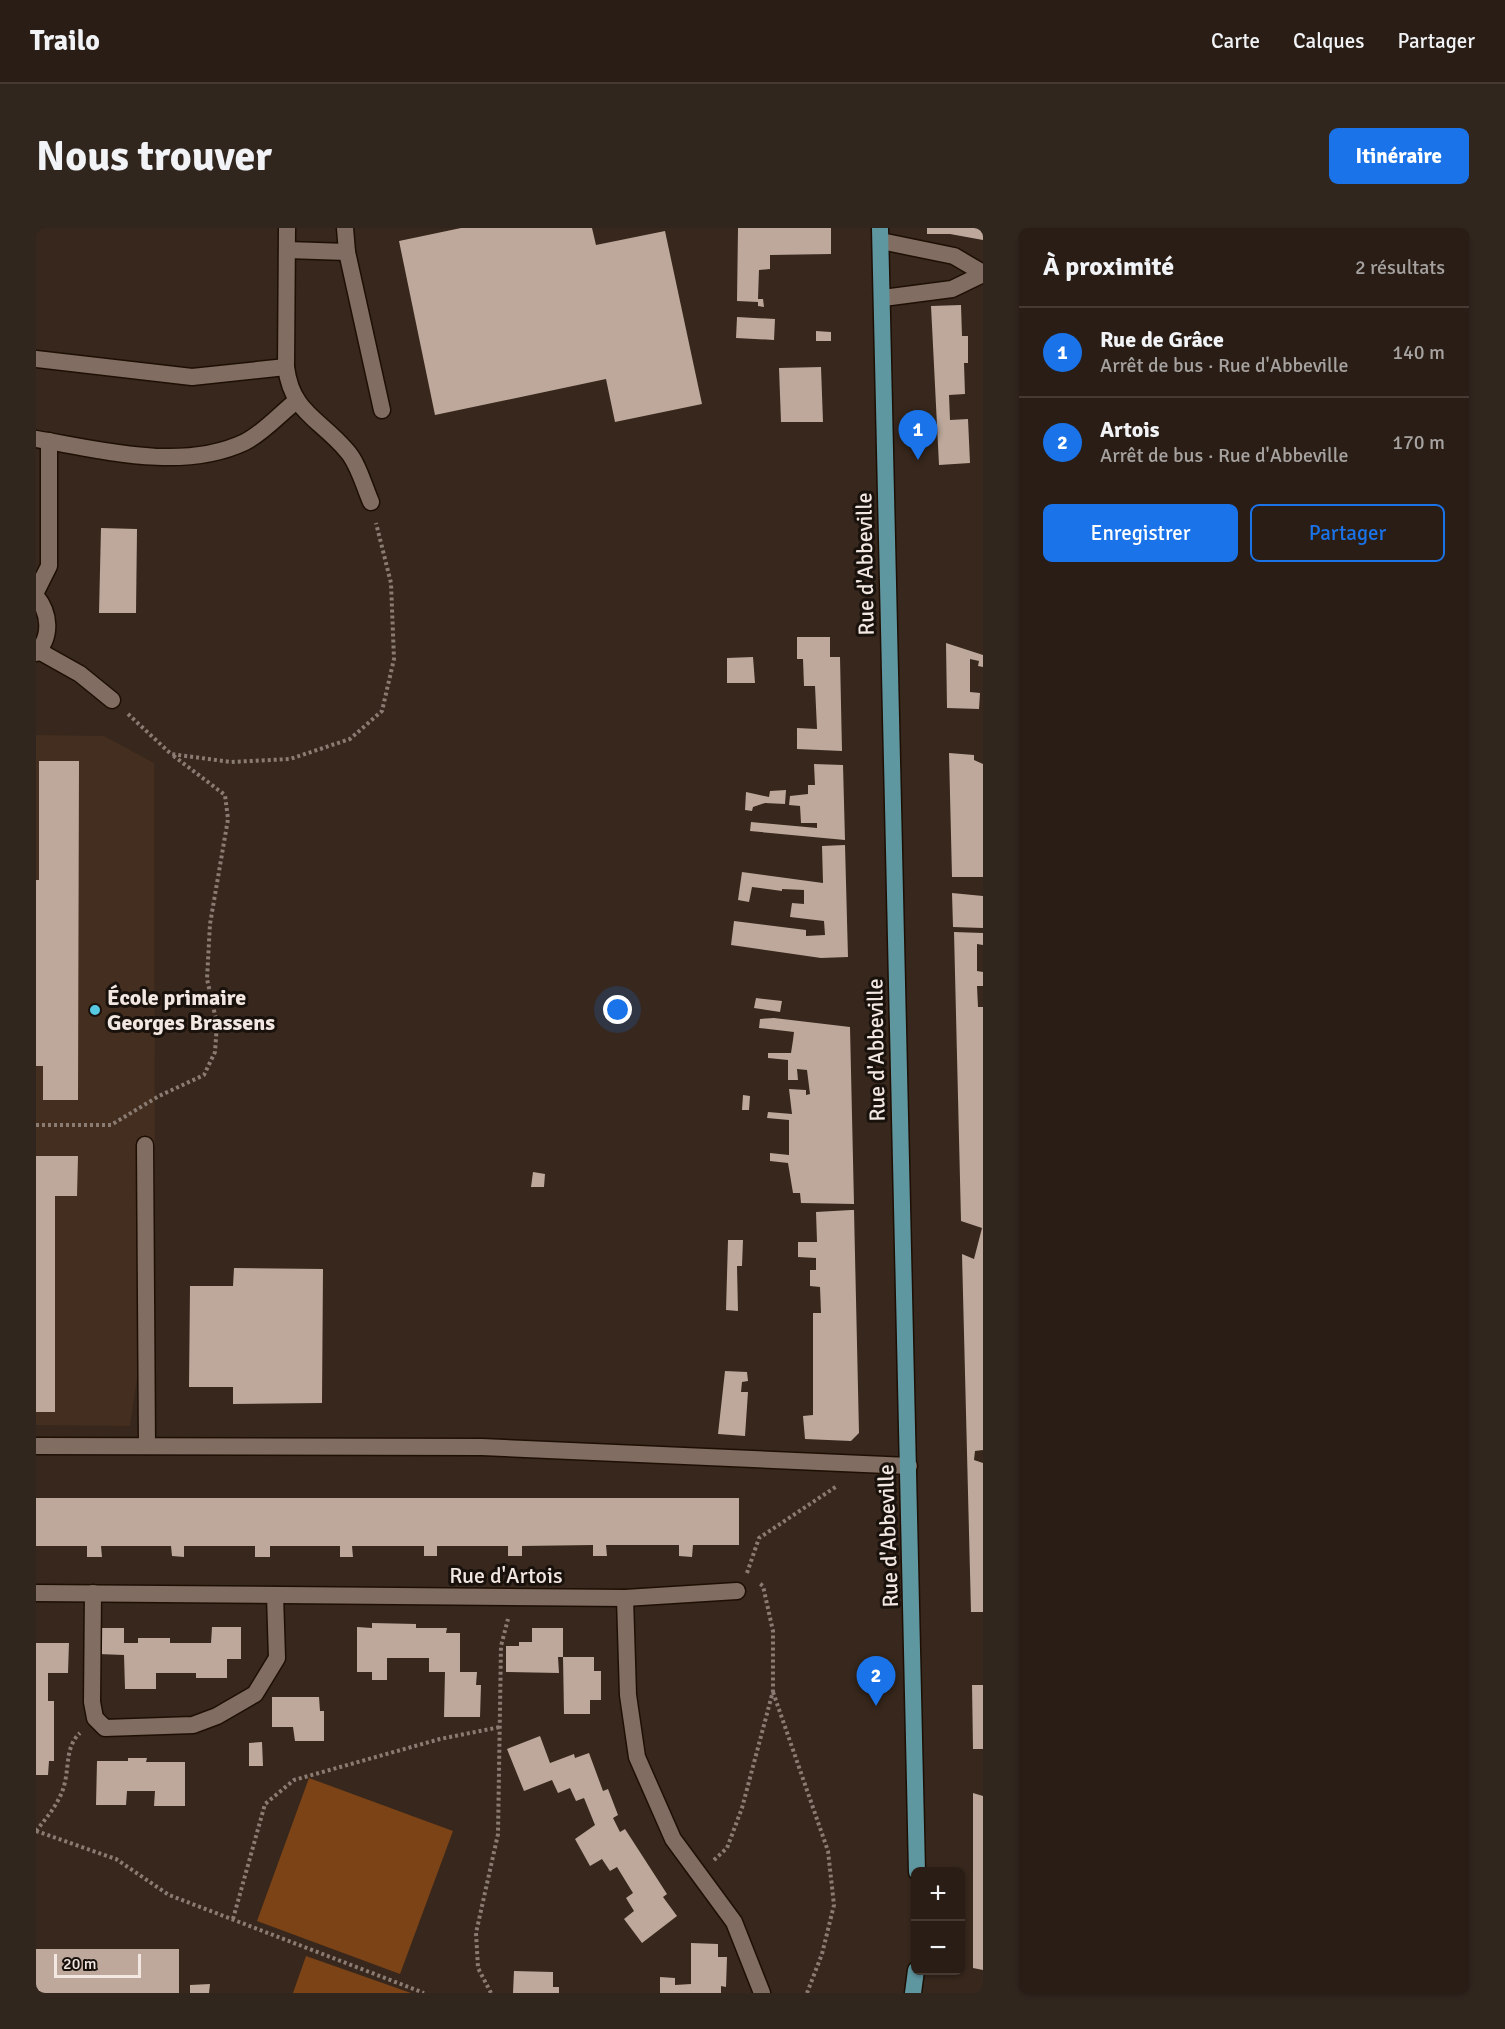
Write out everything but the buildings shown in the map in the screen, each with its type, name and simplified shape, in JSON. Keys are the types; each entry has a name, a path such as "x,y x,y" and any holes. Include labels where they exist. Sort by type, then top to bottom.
{"main road":[{"name":"Rue d'Abbeville","path":"881,234 917,1867"},
{"path":"913,1993 917,1975"},
{"path":"919,1975 923,1993"}],"street":[{"path":"287,228 286,367 288,386 295,402 349,452 370,502"},
{"path":"345,228 347,252 382,410"},
{"path":"881,234 954,256 983,273"},
{"path":"287,250 347,252"},
{"path":"883,298 952,289 983,273"},
{"path":"36,359 192,377 286,367"},
{"path":"112,700 80,674 37,652 45,639 48,621 45,608 36,594 49,566 42,440 158,457 206,453 246,442 295,402"},
{"path":"145,1145 147,1446"},
{"path":"36,1446 482,1447 909,1466"},
{"name":"Rue d'Artois","path":"36,1593 625,1598 737,1591"},
{"path":"93,1593 92,1702 95,1718 105,1728 193,1725 217,1716 255,1694 277,1658 275,1595"},
{"path":"625,1598 628,1695 637,1757 673,1839 734,1922 762,1993"}],"path":[{"path":"171,754 231,762 290,759 350,739 382,711 394,659 391,583 370,502"},
{"path":"36,1125 111,1125 159,1096 204,1075 215,1052 217,1024 207,979 210,924 228,819 225,795 171,754 112,700"},
{"path":"737,1591 747,1573 759,1538 829,1491"},
{"path":"699,1874 727,1848 742,1808 773,1691 773,1631 763,1586 747,1573"},
{"path":"491,1993 478,1968 476,1933 498,1834 501,1646 513,1598"},
{"path":"773,1691 828,1851 834,1905 822,1954 807,1993"},
{"path":"95,1718 71,1742 65,1784 53,1810 36,1831 116,1859 169,1895 424,1993"},
{"path":"233,1919 265,1804 294,1780 440,1739 500,1727"}],"shaded area":[{"name":"École primaire Georges Brassens","path":"36,735 104,736 154,763 155,1256 130,1426 36,1425"},
{"path":"309,1778 453,1831 400,1974 257,1921"},
{"path":"306,1956 411,1993 293,1993"}],"place":[{"name":"Rue de Grâce","path":"918,460"},
{"name":"École primaire Georges Brassens","path":"95,1010"},
{"name":"Artois","path":"876,1706"}]}
